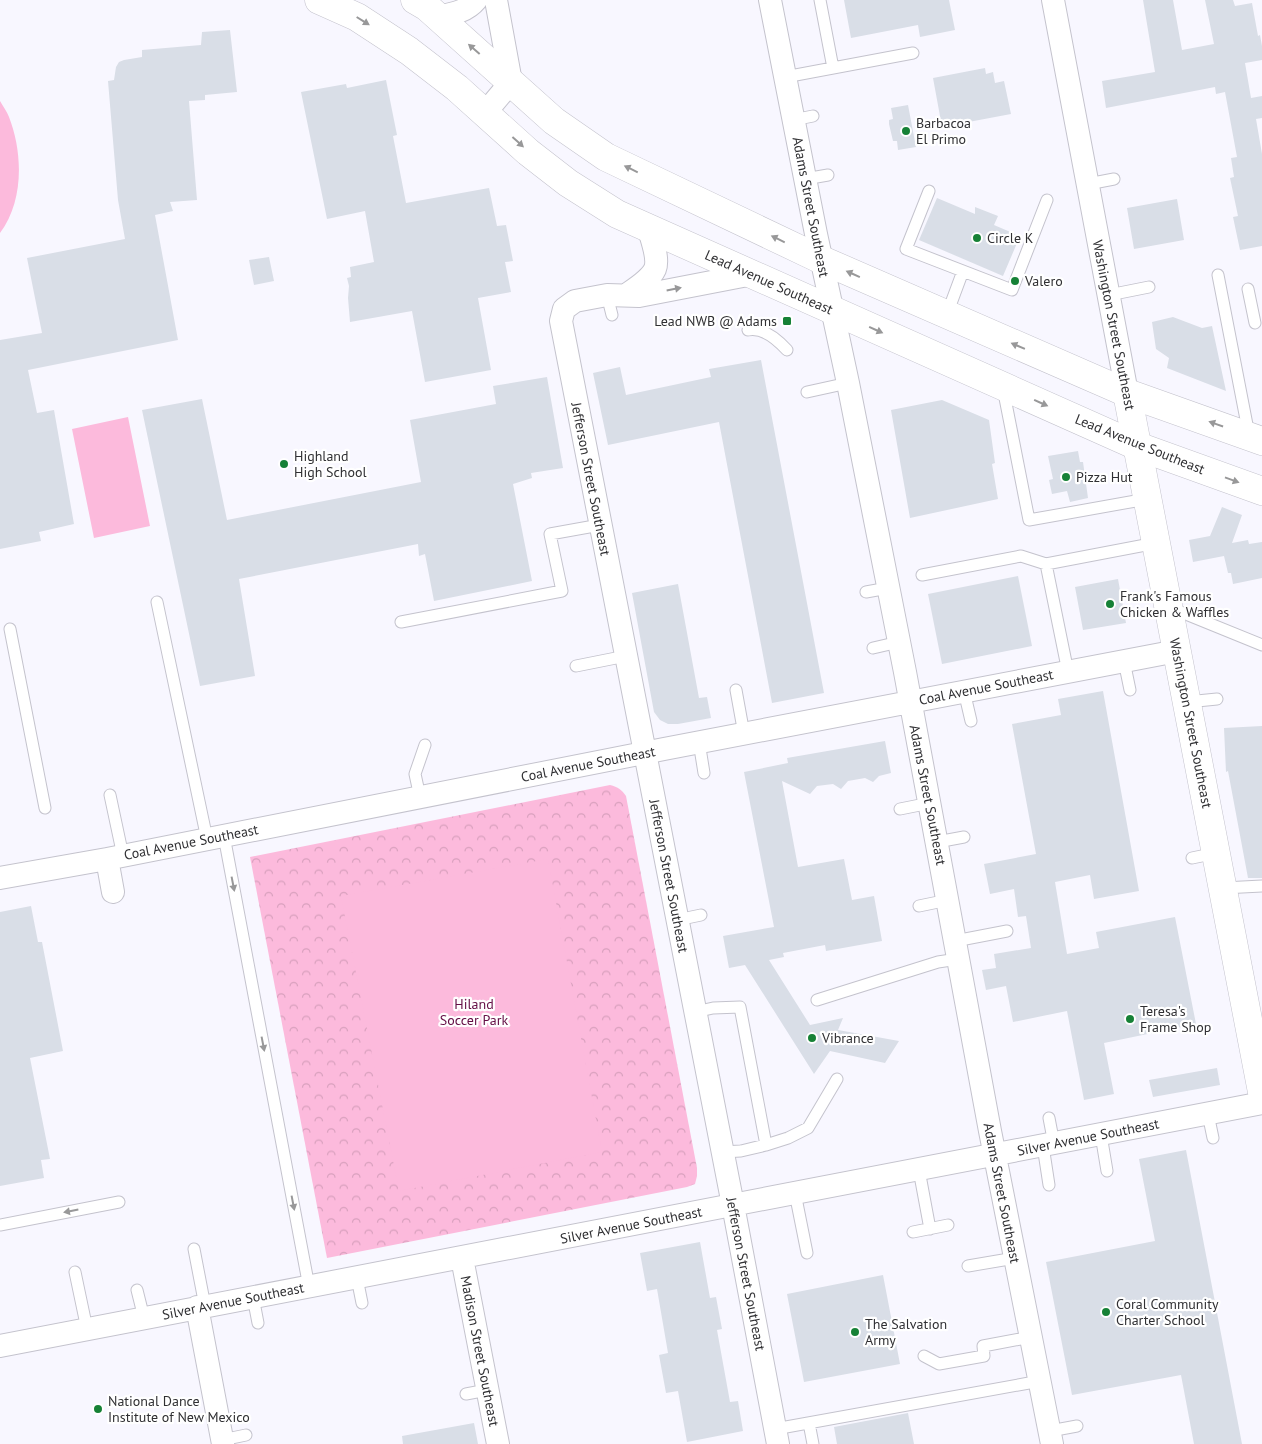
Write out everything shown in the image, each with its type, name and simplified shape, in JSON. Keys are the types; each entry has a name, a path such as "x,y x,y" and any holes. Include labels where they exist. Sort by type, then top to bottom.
{"main road":[{"name":"Lead Avenue Southeast","path":"319,0 357,17 410,51 457,88 528,152 568,184 617,214 1137,446 1262,491"},
{"path":"415,0 437,16 554,121 606,156 822,260 1127,393 1256,438"},
{"name":"Washington Street Southeast","path":"1127,393 1187,702 1204,856 1223,888 1261,1080"}],"street":[{"path":"437,16 470,8 476,0"},
{"path":"485,113 511,82 496,0"},
{"name":"Adams Street Southeast","path":"770,0 785,77 803,118 805,179 848,383 911,702 995,1156 1051,1438"},
{"name":"Washington Street Southeast","path":"1053,0 1127,393"},
{"path":"615,302 643,284 656,268 656,253 650,230"},
{"path":"615,302 753,274"},
{"name":"Jefferson Street Southeast","path":"615,302 576,301 564,309 561,321 733,1205 776,1436"},
{"name":"Coal Avenue Southeast","path":"0,878 115,858 699,742 1177,651"},
{"path":"113,892 115,858"},
{"name":"Silver Avenue Southeast","path":"0,1346 995,1156 1262,1103"},
{"name":"Madison Street Southeast","path":"462,1258 498,1444"},
{"path":"201,1307 223,1442"}],"lane":[{"path":"820,0 833,68"},
{"path":"785,77 912,53"},
{"path":"805,179 828,175"},
{"path":"1088,184 1114,179"},
{"path":"929,191 906,249 1012,290 1047,200"},
{"path":"947,314 963,271"},
{"path":"1218,274 1256,438"},
{"path":"1109,295 1149,287"},
{"path":"1248,289 1255,323"},
{"path":"748,330 753,329 764,332 778,340 787,350"},
{"path":"807,392 848,383"},
{"path":"1002,386 1028,520 1148,499"},
{"path":"401,622 562,591 550,534 600,525"},
{"path":"922,575 1021,556 1046,564 1156,543"},
{"path":"1046,564 1068,672"},
{"path":"866,592 888,588"},
{"path":"157,602 215,838 309,1286"},
{"path":"1168,607 1262,645"},
{"path":"10,629 45,808"},
{"path":"873,648 899,642"},
{"path":"576,666 626,656"},
{"path":"1124,661 1130,690"},
{"path":"736,690 744,734"},
{"path":"964,691 971,721"},
{"path":"1187,702 1217,699"},
{"path":"699,742 704,773"},
{"path":"420,797 415,774 425,745"},
{"path":"110,796 115,858"},
{"path":"900,809 930,803"},
{"path":"937,842 964,837"},
{"path":"1223,888 1262,886"},
{"path":"919,906 948,900"},
{"path":"677,920 701,915"},
{"path":"817,1000 938,962 957,950 1007,932"},
{"path":"695,1012 713,1008 740,1008 766,1145"},
{"path":"722,1152 741,1151 766,1145 788,1138 808,1128 836,1079"},
{"path":"1208,1114 1213,1138"},
{"path":"1049,1118 1049,1185"},
{"path":"1101,1135 1107,1171"},
{"path":"919,1170 930,1229"},
{"path":"795,1193 807,1253"},
{"path":"0,1225 119,1202"},
{"path":"913,1232 948,1225"},
{"path":"194,1249 201,1307"},
{"path":"968,1266 1015,1258"},
{"path":"75,1272 87,1329"},
{"path":"357,1278 362,1303"},
{"path":"138,1290 144,1318"},
{"path":"253,1297 258,1323"},
{"path":"924,1356 939,1364 984,1356 983,1346 1031,1337"},
{"path":"776,1436 809,1423 1040,1381"},
{"path":"466,1394 487,1390"},
{"path":"809,1423 813,1444"},
{"path":"1051,1438 1078,1426"},
{"path":"223,1442 246,1435"}],"green space":[{"path":"0,101 14,131 19,161 19,177 13,206 8,220 0,233"},
{"path":"128,417 150,526 94,538 72,429"},
{"name":"Hiland Soccer Park","path":"610,785 620,789 626,796 697,1168 695,1184 327,1258 250,857"},
{"path":"548,859 602,1152 399,1191 341,896"}],"building":[{"path":"844,0 949,0 955,30 920,37 918,25 851,38"},
{"path":"1143,0 1173,0 1182,50 1214,44 1205,0 1233,0 1235,6 1252,3 1258,36 1260,35 1262,46 1262,60 1245,63 1251,98 1262,96 1262,118 1256,119 1262,154 1262,246 1240,250 1233,217 1238,216 1230,178 1234,177 1231,158 1237,157 1225,92 1216,94 1215,87 1106,108 1102,81 1155,72"},
{"path":"230,30 237,92 205,95 205,100 189,101 197,200 170,202 173,211 155,215 178,340 28,370 37,413 54,410 74,524 39,532 41,541 0,549 0,340 42,333 27,258 125,239 118,200 108,81 114,80 116,67 119,62 142,57 142,50 201,45 202,32"},
{"path":"985,68 986,74 993,72 995,83 1004,81 1011,114 942,127 933,78"},
{"path":"386,80 397,135 393,136 406,203 489,188 497,226 506,225 513,261 505,262 511,292 478,298 491,370 425,382 412,311 350,322 347,278 351,277 350,267 374,262 365,211 327,219 301,92 346,84 347,88"},
{"path":"908,105 916,147 898,150 897,141 893,141 889,124 889,120 893,119 891,108"},
{"path":"937,198 975,214 975,207 998,216 994,225 1020,236 1003,276 919,240"},
{"path":"1177,199 1184,240 1134,249 1127,208"},
{"path":"269,257 274,281 254,285 249,260"},
{"path":"1173,317 1202,328 1212,326 1226,391 1167,368 1169,358 1156,349 1152,322"},
{"path":"761,360 824,693 772,703 719,422 608,445 593,373 620,367 626,395 711,377 709,369"},
{"path":"547,377 563,468 531,473 532,478 513,484 532,581 434,601 425,554 419,556 418,544 239,579 255,676 200,686 142,410 202,399 227,520 421,482 410,420 496,404 493,386"},
{"path":"942,400 989,420 995,463 992,464 998,499 910,518 891,410"},
{"path":"1078,451 1080,462 1083,462 1088,498 1070,502 1067,491 1052,494 1049,480 1053,479 1048,456"},
{"path":"1222,507 1242,515 1232,543 1248,540 1249,544 1262,542 1262,578 1233,584 1224,556 1193,562 1189,540 1210,536"},
{"path":"1018,576 1032,646 942,664 928,594"},
{"path":"1118,579 1126,623 1083,630 1075,587"},
{"path":"678,584 699,698 707,697 711,718 668,724 660,720 654,712 632,593"},
{"path":"1103,691 1139,891 1094,899 1090,875 1055,882 1067,954 1099,948 1096,932 1175,917 1196,1024 1104,1043 1114,1094 1084,1100 1067,1011 1013,1022 1006,986 986,990 982,970 996,968 994,954 1031,948 1026,916 1018,917 1014,889 990,894 984,864 1036,854 1012,724 1061,715 1058,699"},
{"path":"1262,726 1262,878 1248,878 1228,771 1226,772 1224,728"},
{"path":"885,741 891,773 879,776 873,782 865,778 848,781 841,789 833,784 817,786 810,794 782,781 798,867 844,859 852,900 874,896 882,941 826,951 825,945 783,953 784,957 769,960 810,1025 843,1018 838,1030 899,1041 885,1063 830,1051 814,1074 745,965 729,968 723,936 774,927 744,772 788,763 787,758"},
{"path":"31,906 38,942 42,942 63,1051 30,1058 50,1159 41,1160 44,1178 0,1186 0,912"},
{"path":"1217,1068 1220,1085 1153,1097 1149,1080"},
{"path":"1186,1150 1242,1444 1194,1444 1181,1375 1072,1395 1046,1262 1155,1241 1139,1159"},
{"path":"700,1242 710,1298 716,1297 722,1329 717,1330 730,1402 738,1401 743,1431 687,1442 678,1391 666,1393 659,1355 668,1353 657,1289 647,1291 640,1253"},
{"path":"883,1275 900,1364 804,1382 787,1294"},
{"path":"908,1413 914,1444 837,1444 834,1427"},
{"path":"474,1423 478,1444 403,1444 402,1436"}],"place":[{"name":"Barbacoa El Primo","path":"906,131"},
{"name":"Circle K","path":"977,238"},
{"name":"Valero","path":"1015,281"},
{"name":"Lead NWB @ Adams","path":"787,321"},
{"name":"Highland High School","path":"284,464"},
{"name":"Pizza Hut","path":"1066,477"},
{"name":"Frank's Famous Chicken & Waffles","path":"1110,604"},
{"name":"Teresa's Frame Shop","path":"1130,1019"},
{"name":"Vibrance","path":"812,1038"},
{"name":"Coral Community Charter School","path":"1106,1312"},
{"name":"The Salvation Army","path":"855,1332"},
{"name":"National Dance Institute of New Mexico","path":"98,1409"}]}
